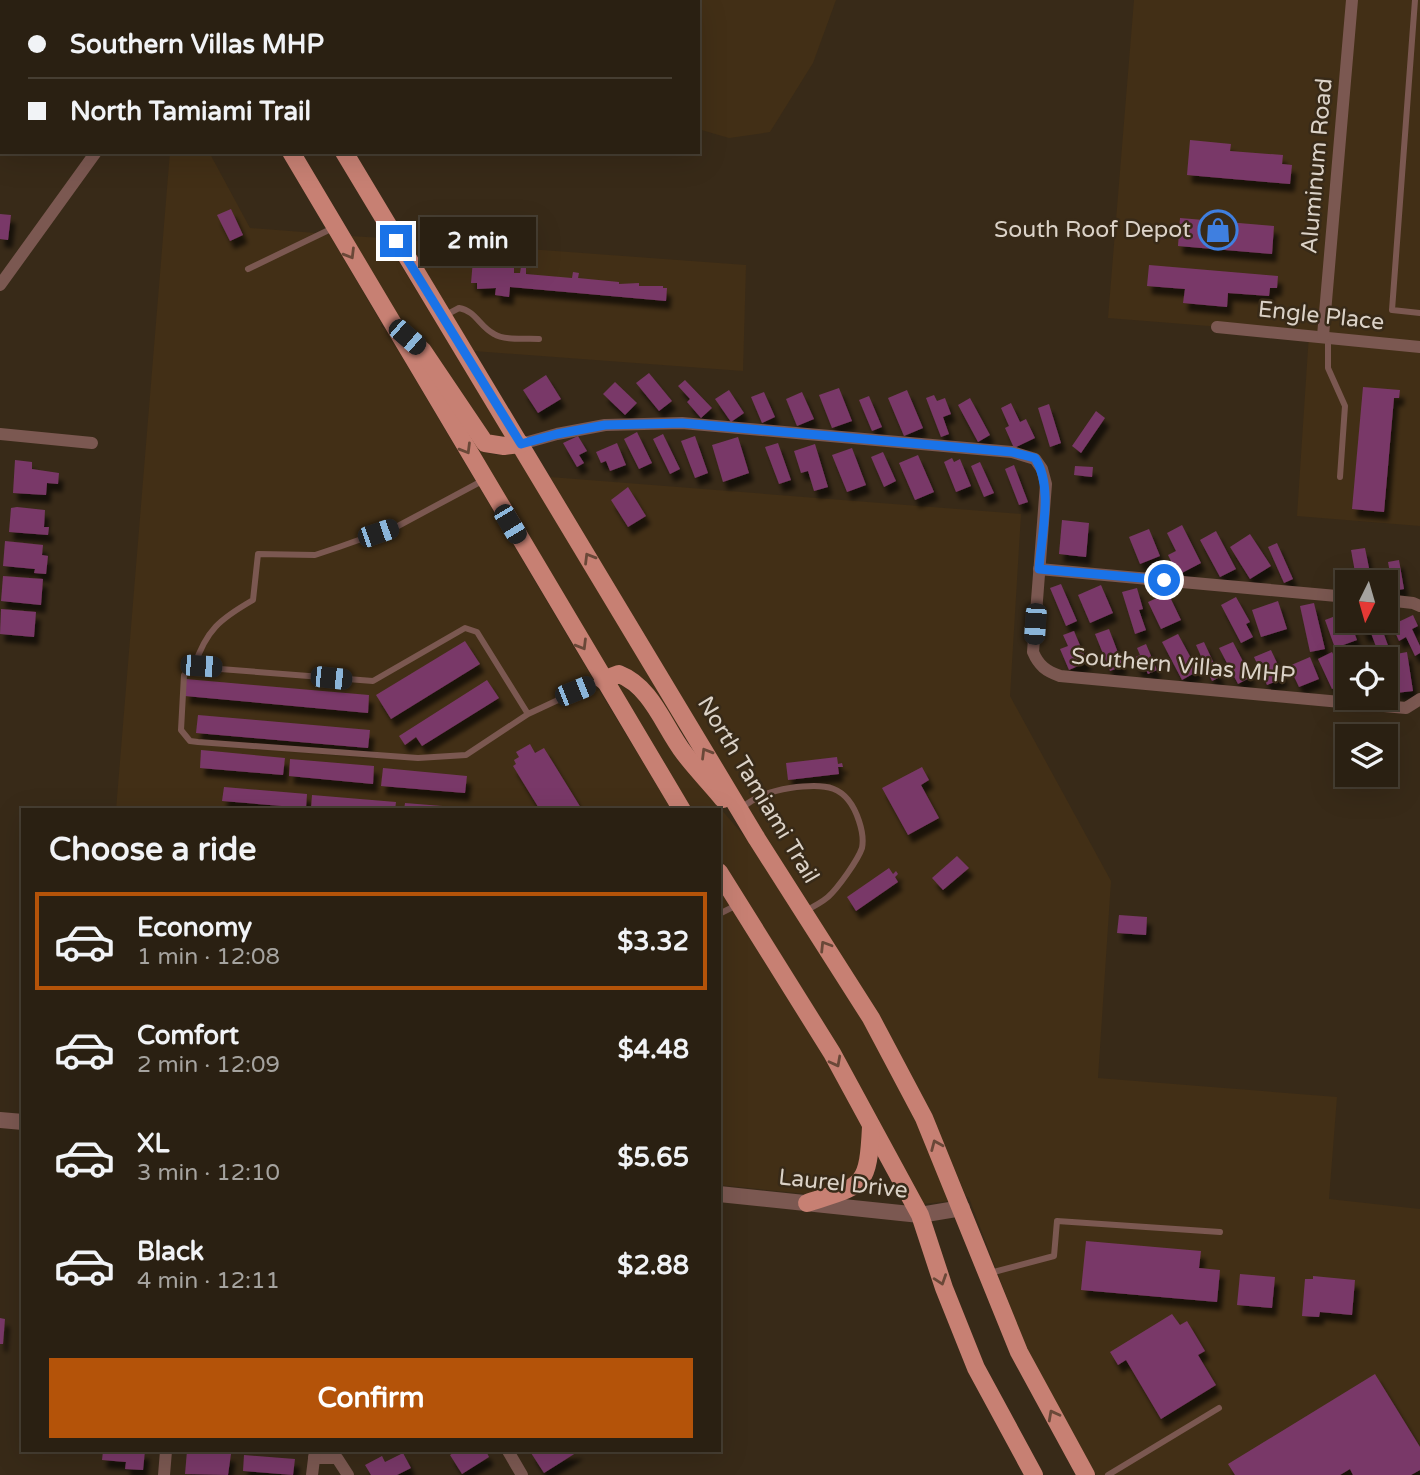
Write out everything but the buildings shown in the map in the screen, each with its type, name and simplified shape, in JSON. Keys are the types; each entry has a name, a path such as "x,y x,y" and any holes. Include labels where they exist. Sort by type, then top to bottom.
{"main road":[{"path":"292,154 681,808"},
{"name":"North Tamiami Trail","path":"345,154 521,444 737,811 871,1018 924,1118 1019,1352 1086,1475"},
{"path":"392,324 423,351 485,443 497,446 521,444"},
{"path":"603,680 619,674 646,694 683,752 737,811"},
{"path":"721,875 832,1053 920,1215 944,1288 976,1368 1034,1475"},
{"path":"807,1203 847,1190 860,1182 869,1163 871,1127"}],"street":[{"name":"Aluminum Road","path":"1325,336 1352,0"},
{"path":"0,285 95,154"},
{"name":"Engle Place","path":"1217,327 1420,347"},
{"name":"Southern Villas MHP","path":"521,444 605,425 682,423 1012,452 1035,458 1042,468 1046,484 1033,652 1038,663 1047,672 1060,676 1406,708 1420,699"},
{"path":"0,434 92,443"},
{"path":"1039,569 1335,596"},
{"path":"1398,601 1420,606"},
{"path":"0,1120 21,1122"},
{"name":"Laurel Drive","path":"721,1194 920,1215 962,1208"},
{"path":"164,1475 166,1452"},
{"path":"509,1452 523,1475"},
{"path":"313,1475 315,1454 337,1455 348,1475"}],"lane":[{"path":"1415,0 1392,310 1420,313"},
{"path":"247,269 334,227"},
{"path":"442,317 459,308 474,313 485,328 497,337 539,339"},
{"path":"1325,336 1328,368 1345,406 1340,477"},
{"path":"484,480 398,526 315,555 258,554 253,600 223,618 201,648 194,667 184,675 181,730 190,741 198,742 418,758 451,757 466,755 528,714 603,680"},
{"path":"194,667 373,681 465,628 477,632 528,714"},
{"path":"737,811 771,791 825,786 846,796 855,810 863,839 861,850 828,897 804,912"},
{"path":"721,913 739,904"},
{"path":"988,1274 1054,1256 1057,1221 1220,1232"},
{"path":"1108,1475 1219,1408"}],"shaded area":[{"path":"700,0 836,0 813,63 770,132 729,138 700,130"},
{"path":"1134,0 1420,0 1420,526 1297,516 1309,334 1108,318"},
{"path":"170,154 210,154 250,228 329,234 381,326 386,330 596,684 597,691 599,690 671,808 116,808"},
{"path":"349,236 384,238 507,437 489,435 429,346 398,318"},
{"path":"405,240 746,265 743,371 474,351"},
{"path":"467,435 483,452 497,455 517,453 698,756 651,687 622,665 606,669"},
{"path":"550,477 1021,514 1010,696 1111,881 1098,1078 1337,1097 1329,1199 1420,1209 1420,1475 1096,1475 1026,1348 969,1198 931,1114"},
{"path":"619,683 640,700 677,758 720,808 691,808 615,684"},
{"path":"721,809 751,844 864,1023 917,1123 950,1201 923,1204 879,1124 879,1118 875,1118 721,859"},
{"path":"721,892 825,1058 863,1129 861,1161 854,1176 807,1194 721,1185"}],"place":[{"name":"South Roof Depot","path":"1218,230"}],"route":[{"path":"396,241 521,444 605,425 682,423 1012,452 1035,458 1042,468 1046,484 1039,569 1164,580"}]}
